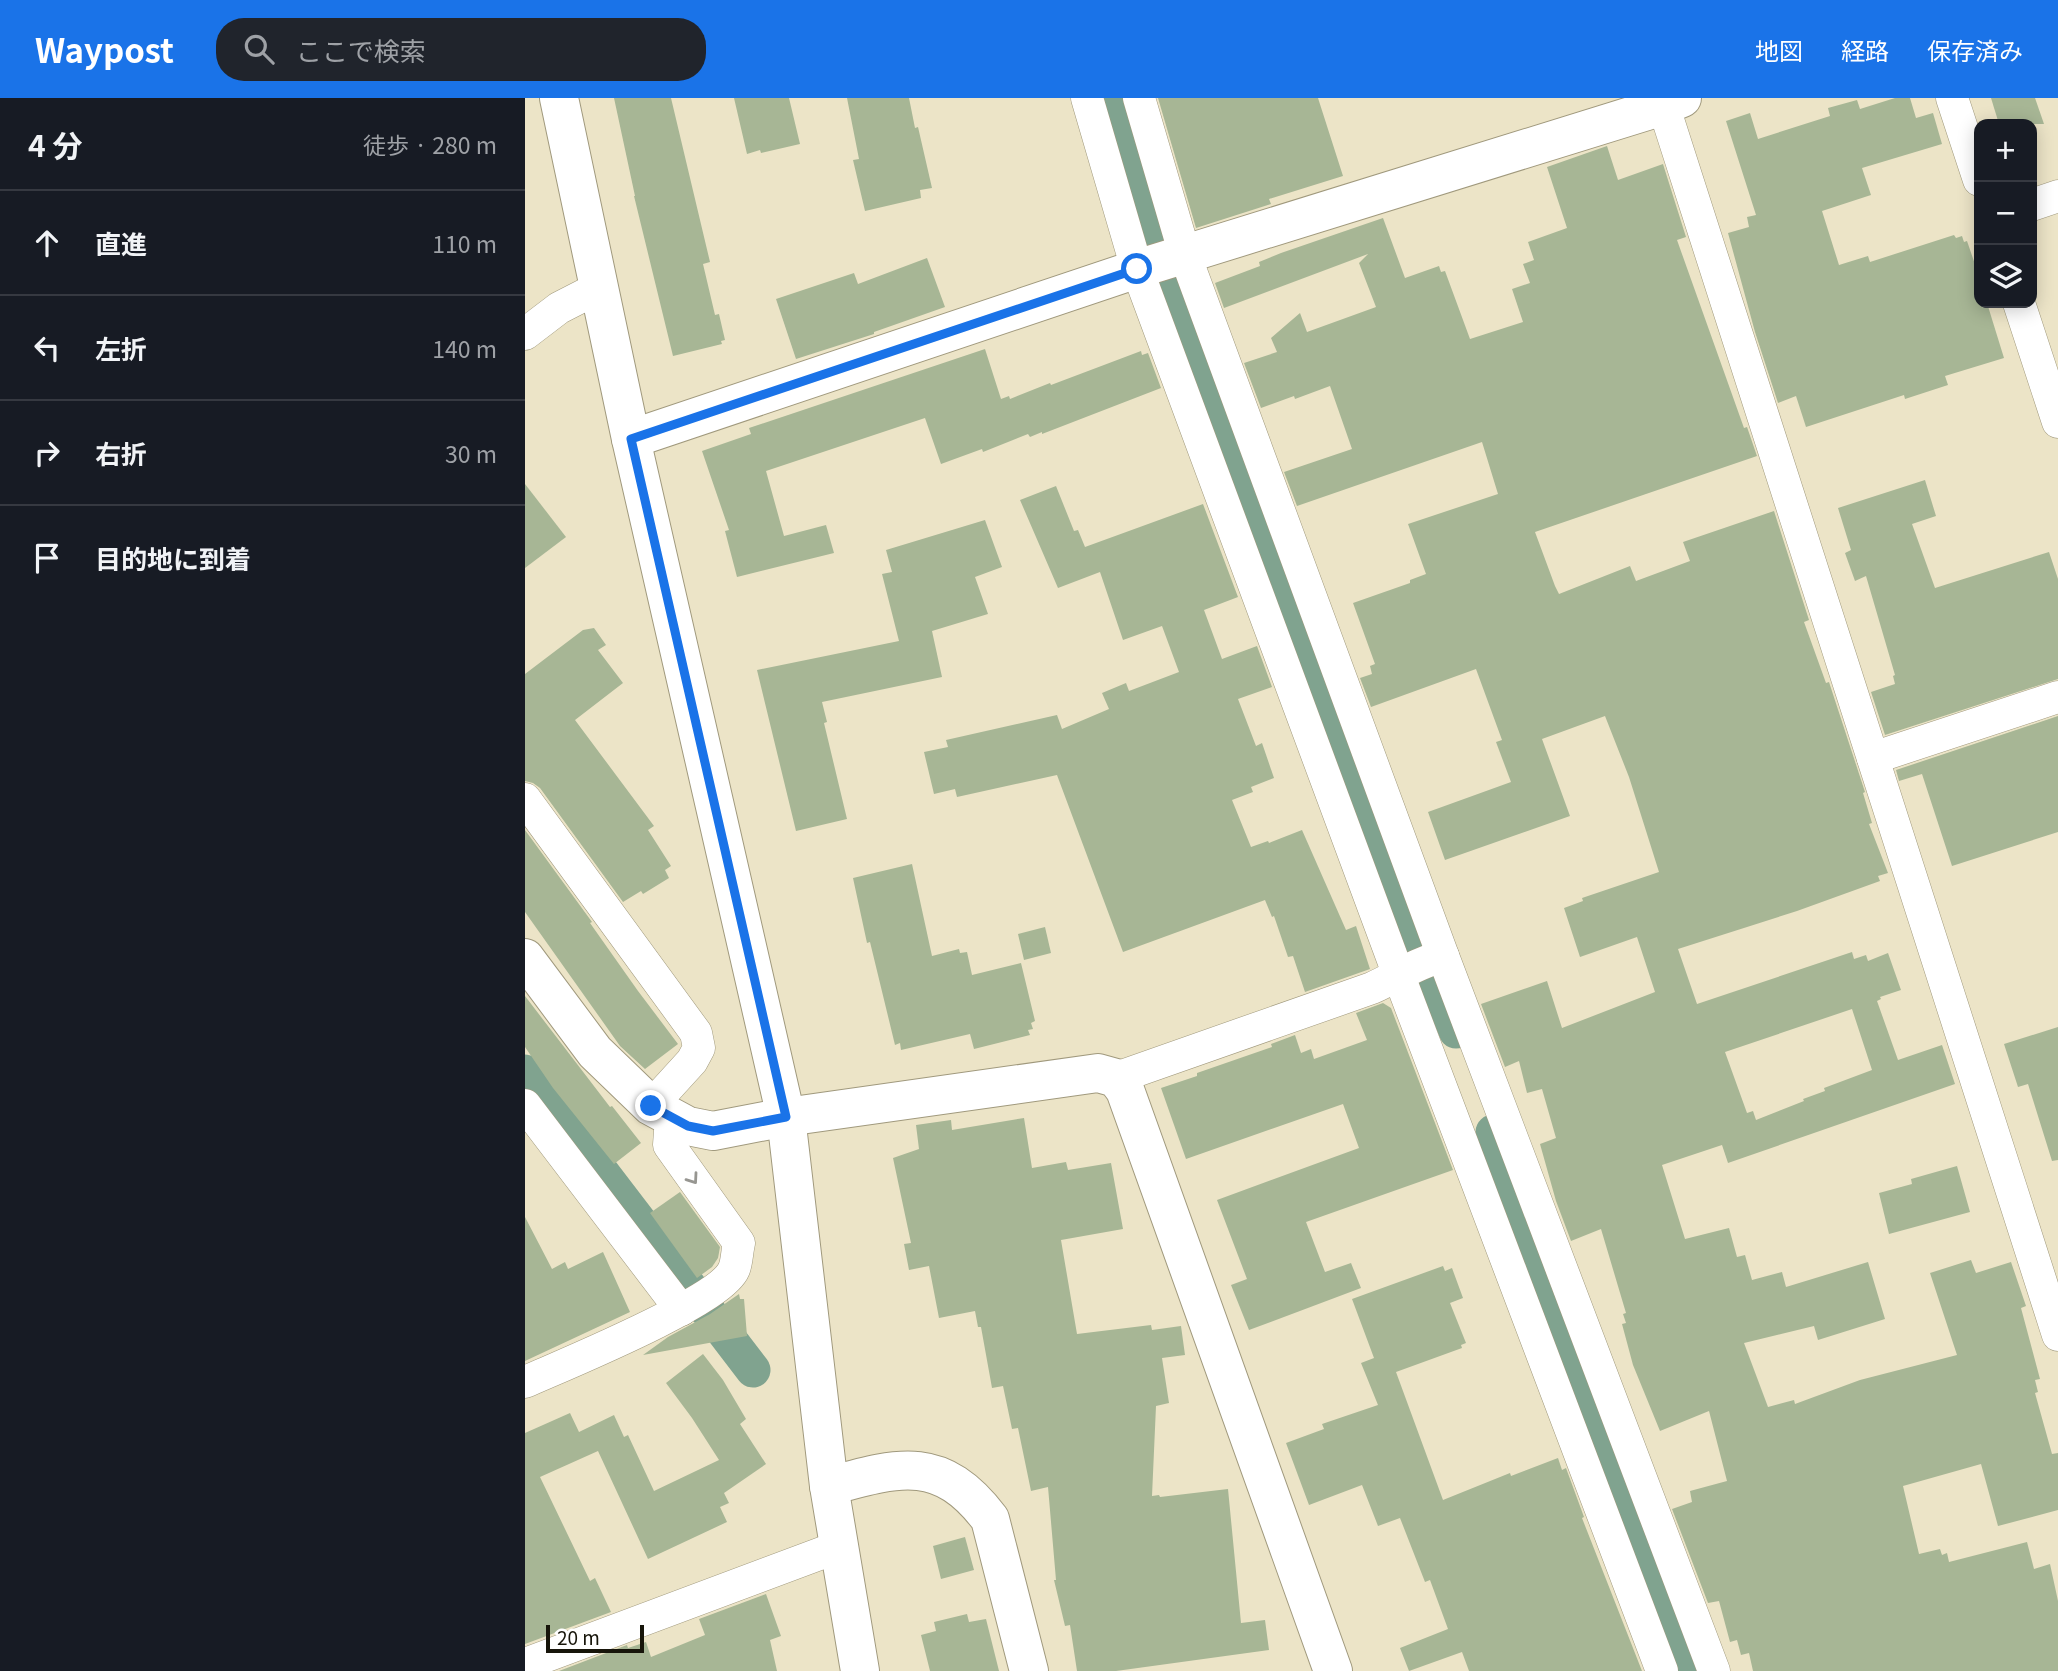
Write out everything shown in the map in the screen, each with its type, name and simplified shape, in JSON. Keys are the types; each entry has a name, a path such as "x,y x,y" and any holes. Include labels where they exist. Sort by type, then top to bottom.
{"street":[{"path":"559,98 631,439 786,1117 829,1486 860,1671"},
{"path":"1087,98 1163,262 1422,964 1662,1671"},
{"path":"1139,98 1163,262 1422,964 1714,1671"},
{"path":"1952,98 1974,165"},
{"path":"631,439 1163,262 1669,101 1873,758 2045,1249 2058,1335"},
{"path":"2037,203 2058,196"},
{"path":"525,334 559,307 598,288"},
{"path":"2021,308 2058,422"},
{"path":"1873,758 2058,697"},
{"path":"525,799 696,1033 699,1048 661,1112 669,1145 739,1242 734,1270 718,1288 681,1310 525,1382"},
{"path":"525,958 595,1052 661,1112 688,1126 713,1131 786,1117 1098,1073 1116,1078 1372,988 1422,964"},
{"path":"1116,1078 1125,1090 1333,1671"},
{"path":"525,1105 681,1310"},
{"path":"829,1486 885,1471 914,1470 944,1476 975,1499 990,1519 1029,1671"},
{"path":"525,1664 838,1547"}],"building":[{"path":"614,98 671,98 710,262 703,264 715,315 719,314 725,340 721,341 722,344 673,356 634,196"},
{"path":"734,98 789,98 800,144 747,154"},
{"path":"847,98 909,98 932,188 920,190 921,198 865,211 853,160 859,159"},
{"path":"1158,98 1318,98 1343,176 1269,199 1271,204 1196,228"},
{"path":"1895,98 1910,98 1916,118 1933,113 1942,144 1862,168 1871,195 1822,211 1839,265 1868,256 1870,262 1954,235 1956,238 1962,236 1964,242 1967,241 1974,261 1974,308 1989,308 2004,358 1945,376 1948,385 1905,399 1904,395 1806,427 1796,396 1778,403 1728,233 1749,227 1747,217 1756,215 1726,121 1750,113 1758,139 1830,116 1828,108 1857,100 1860,109"},
{"path":"1991,98 2035,98 2044,124 2037,124 2037,119 1997,119"},
{"path":"1607,146 1618,180 1663,164 1686,237 1677,240 1744,428 1747,427 1757,456 1535,532 1555,586 1559,594 1630,566 1636,581 1690,561 1683,542 1774,511 1809,620 1804,622 1826,683 1829,682 1865,792 1863,793 1872,823 1869,824 1888,873 1878,876 1880,881 1678,949 1697,1004 1852,952 1854,959 1866,955 1868,961 1888,953 1901,990 1880,997 1877,1001 1898,1060 1942,1045 1955,1084 1728,1163 1722,1145 1662,1165 1685,1239 1729,1228 1737,1257 1745,1255 1752,1280 1782,1272 1786,1287 1868,1262 1885,1319 1818,1340 1814,1326 1744,1343 1768,1407 1794,1400 1795,1404 1860,1380 1957,1355 1930,1273 1971,1260 1976,1273 2011,1262 2026,1306 2021,1308 2040,1379 2035,1380 2038,1392 2035,1393 2052,1454 2058,1453 2058,1510 1998,1526 1981,1464 1903,1486 1919,1554 1940,1549 1942,1555 1947,1553 1949,1562 2027,1542 2034,1569 2050,1564 2058,1601 2058,1671 1753,1671 1749,1653 1741,1655 1737,1640 1730,1642 1719,1601 1708,1603 1672,1509 1692,1502 1690,1491 1727,1481 1709,1411 1660,1431 1633,1365 1622,1324 1626,1323 1623,1314 1626,1313 1601,1229 1571,1241 1556,1201 1540,1144 1556,1138 1542,1089 1527,1093 1519,1061 1505,1067 1481,1004 1547,981 1562,1028 1655,992 1637,937 1580,957 1564,908 1583,901 1582,898 1659,872 1629,777 1605,716 1542,739 1570,816 1445,860 1428,812 1511,782 1496,742 1502,740 1476,669 1371,707 1360,678 1372,674 1370,666 1375,664 1353,603 1410,583 1410,580 1426,574 1408,524 1498,494 1482,442 1297,506 1284,472 1352,449 1330,386 1261,408 1244,363 1277,352 1271,338 1300,313 1307,332 1376,307 1359,263 1368,254 1224,308 1215,283 1260,266 1259,262 1281,253 1383,218 1405,278 1439,266 1441,272 1445,271 1470,339 1523,322 1512,289 1530,283 1523,264 1534,260 1528,242 1567,228 1547,167","holes":["1852,1009 1872,1070 1824,1088 1825,1091 1803,1099 1804,1101 1756,1120 1753,1111 1747,1113 1725,1052"]},
{"path":"927,258 945,307 796,359 776,299 854,273 858,284"},
{"path":"985,349 1001,399 1009,396 1010,399 1050,383 1051,385 1141,351 1142,355 1148,353 1161,388 1042,434 1030,437 1028,434 983,452 982,449 941,464 925,418 766,471 784,536 826,525 834,553 737,577 725,531 729,530 702,451 751,434 749,428"},
{"path":"1925,480 1936,516 1912,524 1935,588 2049,552 2058,579 2058,679 1885,735 1871,692 1895,684 1895,675 1866,576 1855,581 1845,553 1851,550 1838,508"},
{"path":"525,484 566,537 525,568"},
{"path":"1056,486 1074,531 1078,530 1085,547 1203,504 1238,597 1204,610 1222,659 1257,646 1272,687 1238,699 1256,746 1262,743 1274,778 1251,787 1253,792 1232,800 1251,847 1302,830 1346,930 1356,926 1370,969 1305,992 1293,956 1288,957 1274,916 1272,917 1265,900 1123,952 1057,775 957,797 955,789 934,794 924,752 948,747 946,740 1057,715 1062,729 1109,709 1102,693 1126,683 1129,691 1179,672 1162,626 1123,640 1100,572 1058,588 1020,500"},
{"path":"985,520 1002,567 975,577 988,614 932,631 942,677 822,702 827,722 824,723 847,819 796,831 757,670 899,641 882,574 892,572 886,550"},
{"path":"594,628 606,645 598,650 623,683 575,720 654,826 648,830 671,866 665,870 669,878 643,894 641,891 623,902 540,788 525,781 525,674 583,630"},
{"path":"2058,716 2058,832 1952,866 1922,774 1899,781 1896,770"},
{"path":"525,830 678,1044 645,1069 620,1046 525,912"},
{"path":"912,864 932,956 959,949 960,953 967,952 972,975 1021,963 1035,1021 1031,1023 1033,1029 1028,1030 1030,1035 974,1049 970,1034 901,1050 900,1043 895,1045 870,942 867,943 853,878"},
{"path":"1045,927 1051,953 1024,960 1018,934"},
{"path":"525,996 641,1143 614,1164 553,1088 525,1047"},
{"path":"1383,1003 1391,1008 1453,1170 1306,1222 1325,1272 1351,1263 1361,1288 1249,1330 1231,1285 1247,1279 1217,1200 1359,1148 1343,1104 1186,1159 1161,1088 1272,1047 1271,1044 1295,1035 1301,1053 1311,1049 1314,1059 1367,1040 1356,1013"},
{"path":"2058,1027 2058,1160 2052,1161 2028,1084 2018,1087 2004,1044"},
{"path":"1024,1118 1032,1168 1066,1162 1068,1170 1111,1163 1123,1229 1061,1240 1077,1334 1151,1325 1152,1330 1181,1326 1185,1355 1162,1358 1169,1403 1156,1406 1152,1496 1228,1489 1241,1623 1265,1620 1269,1650 1116,1671 1077,1671 1070,1625 1065,1626 1054,1580 1048,1487 1031,1491 1018,1428 1012,1429 1003,1386 992,1388 981,1327 978,1327 975,1311 939,1318 929,1266 909,1270 904,1244 911,1243 893,1158 919,1149 916,1125 951,1120 952,1130"},
{"path":"1957,1166 1970,1212 1889,1234 1879,1193 1912,1184 1911,1179"},
{"path":"680,1192 720,1247 718,1258 712,1267 697,1278 650,1213"},
{"path":"525,1217 552,1269 565,1262 568,1269 603,1252 630,1312 525,1361"},
{"path":"1443,1266 1445,1271 1452,1268 1463,1298 1450,1303 1466,1343 1461,1345 1462,1348 1396,1372 1443,1500 1510,1473 1511,1476 1558,1458 1562,1470 1566,1468 1584,1517 1582,1518 1642,1671 1469,1671 1462,1652 1409,1671 1400,1648 1448,1629 1430,1580 1425,1582 1400,1518 1378,1526 1362,1485 1309,1505 1286,1443 1324,1429 1322,1424 1378,1405 1361,1363 1374,1358 1352,1299"},
{"path":"739,1294 740,1299 744,1299 747,1336 643,1355 668,1337"},
{"path":"703,1354 723,1380 746,1419 740,1424 766,1464 724,1493 729,1503 720,1507 727,1522 648,1559 598,1451 540,1477 590,1581 595,1578 611,1612 525,1644 525,1433 570,1413 579,1432 614,1415 624,1437 628,1435 654,1491 719,1460 666,1383"},
{"path":"965,1537 974,1570 941,1579 933,1546"},
{"path":"766,1594 781,1636 770,1640 777,1671 559,1671 627,1645 628,1648 646,1642 651,1657 705,1635 699,1619"},
{"path":"967,1614 969,1622 986,1619 999,1671 930,1671 921,1635 936,1631 934,1622"}],"waterway":[{"path":"1115,98 1156,237 1391,875 1456,1031"},
{"path":"525,1072 753,1370"},
{"path":"1493,1132 1692,1671"}],"route":[{"path":"651,1106 688,1126 713,1131 786,1117 631,439 1137,269"}]}
